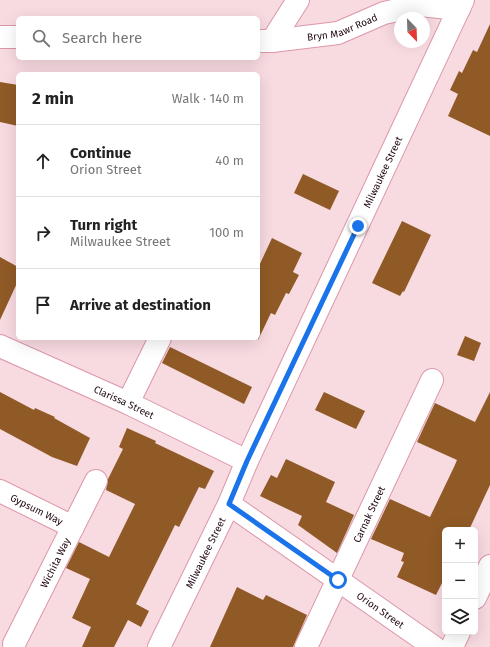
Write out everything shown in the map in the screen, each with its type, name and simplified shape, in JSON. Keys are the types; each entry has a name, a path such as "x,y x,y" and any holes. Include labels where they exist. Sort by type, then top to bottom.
{"street":[{"name":"Bryn Mawr Road","path":"265,41 298,0"},
{"name":"Bryn Mawr Road","path":"265,41 338,33 384,13 420,5 461,4"},
{"name":"Milwaukee Street","path":"159,647 229,504 247,461 461,4"},
{"path":"0,37 16,37"},
{"path":"128,403 159,340"},
{"name":"Clarissa Street","path":"0,346 128,403 247,461"},
{"name":"Carnak Street","path":"306,647 432,380"},
{"name":"Wichita Way","path":"12,643 96,481"},
{"name":"Gypsum Way","path":"0,491 73,527"},
{"name":"Orion Street","path":"229,504 434,647"},
{"path":"478,592 490,566"},
{"path":"452,647 458,635"}],"building":[{"path":"490,24 490,136 448,116 458,94 450,90 459,71 462,73 473,50 477,52"},
{"path":"0,82 16,85 16,126 0,122"},
{"path":"303,174 339,191 330,210 294,193"},
{"path":"402,221 431,235 404,292 403,291 400,296 372,283"},
{"path":"272,238 302,253 293,272 299,275 289,294 286,293 275,315 271,313 260,336 260,264"},
{"path":"0,257 16,266 16,285 0,320"},
{"path":"465,336 481,343 474,361 457,355"},
{"path":"170,347 252,387 244,404 162,363"},
{"path":"0,392 34,410 35,408 55,417 54,418 90,438 77,466 52,457 0,429"},
{"path":"324,392 365,411 356,429 315,410"},
{"path":"490,392 490,485 470,527 442,527 442,583 436,595 397,577 404,562 401,561 404,553 371,539 390,499 430,517 454,467 457,460 417,442 435,403 475,422"},
{"path":"127,428 214,471 205,489 199,487 179,527 175,525 136,604 149,611 141,627 128,620 114,647 82,647 91,627 72,618 90,579 66,568 79,542 109,557 135,504 106,490 108,479 123,449 119,447"},
{"path":"286,459 335,482 326,502 354,515 337,553 298,525 302,516 260,496 271,475 277,478"},
{"path":"237,587 263,600 266,595 307,615 293,647 210,647"}],"route":[{"path":"338,580 229,504 247,461 358,226"}]}
